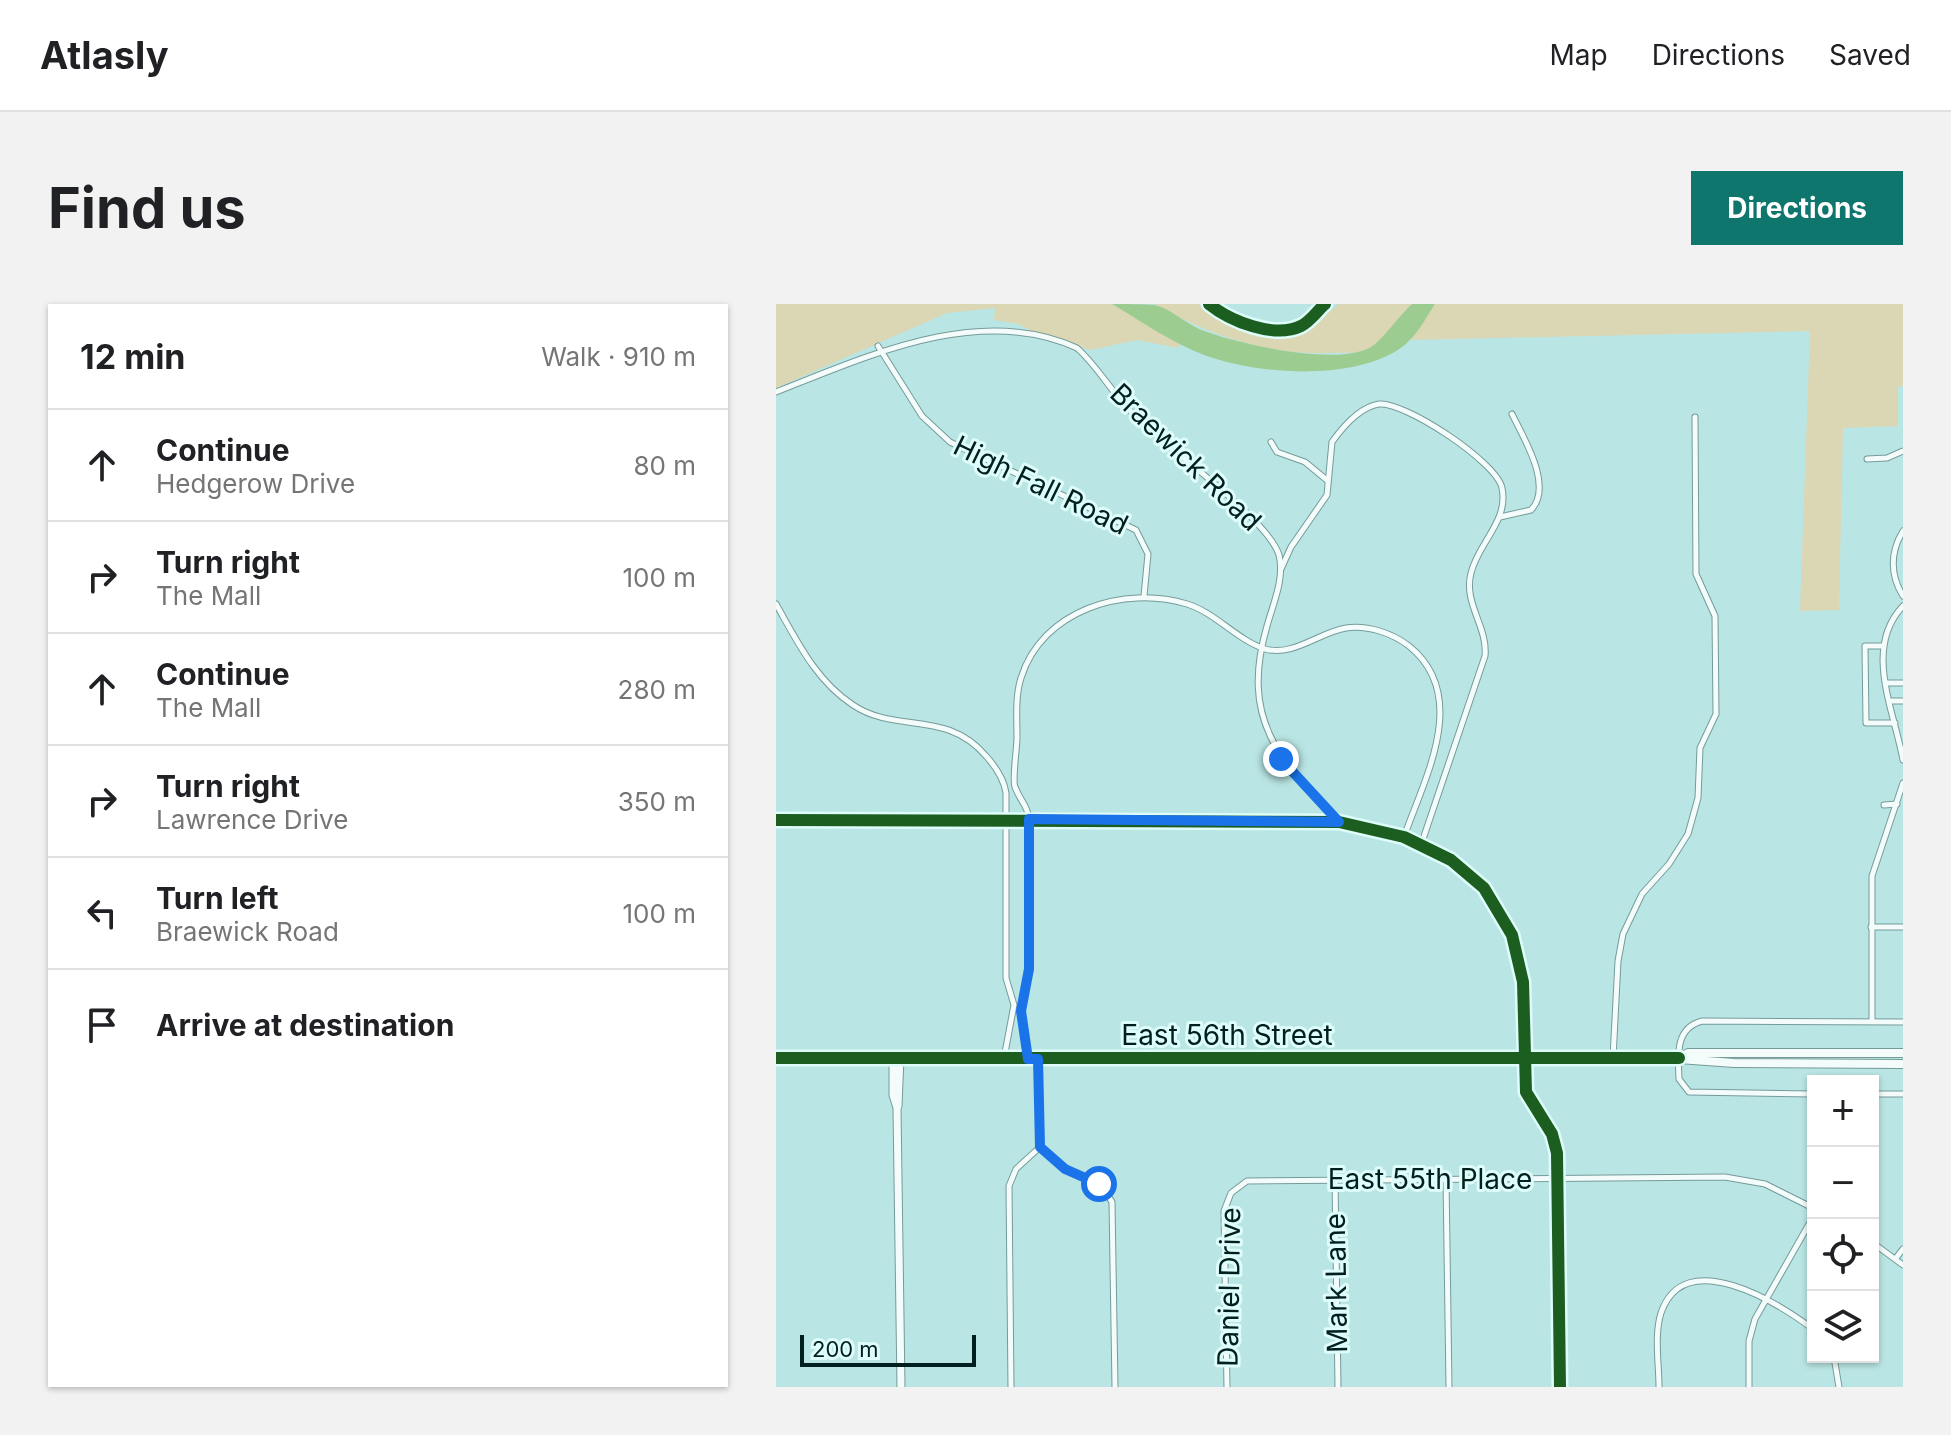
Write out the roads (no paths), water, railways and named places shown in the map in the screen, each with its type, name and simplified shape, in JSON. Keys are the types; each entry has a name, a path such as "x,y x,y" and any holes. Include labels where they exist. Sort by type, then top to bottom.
{"main road":[{"name":"East 56th Street","path":"1679,1058 1688,1053 1903,1053"},
{"name":"East 56th Street","path":"776,1058 1679,1058 1734,1063 1903,1064"},
{"path":"897,1058 893,1095 897,1108 901,1387"}],"street":[{"name":"Braewick Road","path":"1054,331 1085,355 1145,425 1266,534 1278,554 1281,570"},
{"path":"776,392 888,341"},
{"name":"High Fall Road","path":"878,346 922,416 950,442 1132,526 1147,551 1144,596"},
{"path":"1339,822 1290,771 1268,735 1258,693 1261,647 1281,570 1294,542 1326,499 1329,451 1334,439 1364,410 1377,405 1393,405 1491,466 1503,489 1499,517 1470,578 1470,597 1484,640 1485,656 1421,845"},
{"path":"1499,517 1531,510 1536,502 1538,467 1512,414"},
{"path":"1613,1059 1618,957 1623,934 1639,899 1669,864 1688,834 1698,798 1701,745 1716,714 1715,616 1696,574 1695,417"},
{"path":"1271,442 1277,452 1305,462 1329,482"},
{"path":"1867,459 1887,458 1903,451"},
{"path":"1903,531 1893,565 1903,596"},
{"path":"1004,1058 1029,969 1029,819 1024,800 1015,787 1018,690 1031,655 1053,630 1076,614 1109,600 1144,596 1200,609 1261,647 1288,649 1335,630 1363,628 1392,636 1422,659 1437,687 1441,720 1436,747 1404,837"},
{"path":"776,604 813,667 843,699 874,716 937,725 963,735 986,755 1006,788 1006,978 1033,1059 1040,1147 1065,1169 1101,1185 1111,1199 1115,1387"},
{"path":"1903,606 1888,626 1882,646 1903,760"},
{"path":"1882,646 1865,646 1866,723 1895,723"},
{"path":"1887,683 1903,683"},
{"path":"1890,701 1903,701"},
{"path":"1872,1021 1873,868 1903,783"},
{"path":"1006,788 1015,787"},
{"path":"1884,805 1897,804"},
{"path":"776,820 1339,822 1404,837 1473,877 1507,922 1522,975 1523,1058 1528,1099 1555,1141 1560,1387"},
{"path":"1871,927 1903,927"},
{"path":"1807,1094 1695,1094 1680,1082 1681,1036 1695,1023 1903,1022"},
{"path":"1012,1024 1023,1024"},
{"path":"1879,1094 1903,1094"},
{"path":"1011,1387 1008,1192 1016,1169 1040,1147"},
{"name":"East 55th Place","path":"1235,1189 1257,1179 1741,1179 1780,1190 1807,1205"},
{"name":"Mark Lane","path":"1335,1179 1338,1387"},
{"path":"1446,1179 1449,1387"},
{"name":"Daniel Drive","path":"1227,1387 1224,1211 1235,1189"},
{"path":"1749,1387 1751,1330 1812,1219"},
{"path":"1879,1247 1903,1265"},
{"path":"1896,1258 1903,1249"},
{"path":"1659,1387 1659,1319 1675,1292 1692,1282 1709,1280 1737,1286 1807,1325"},
{"path":"1835,1363 1839,1387"}]}
